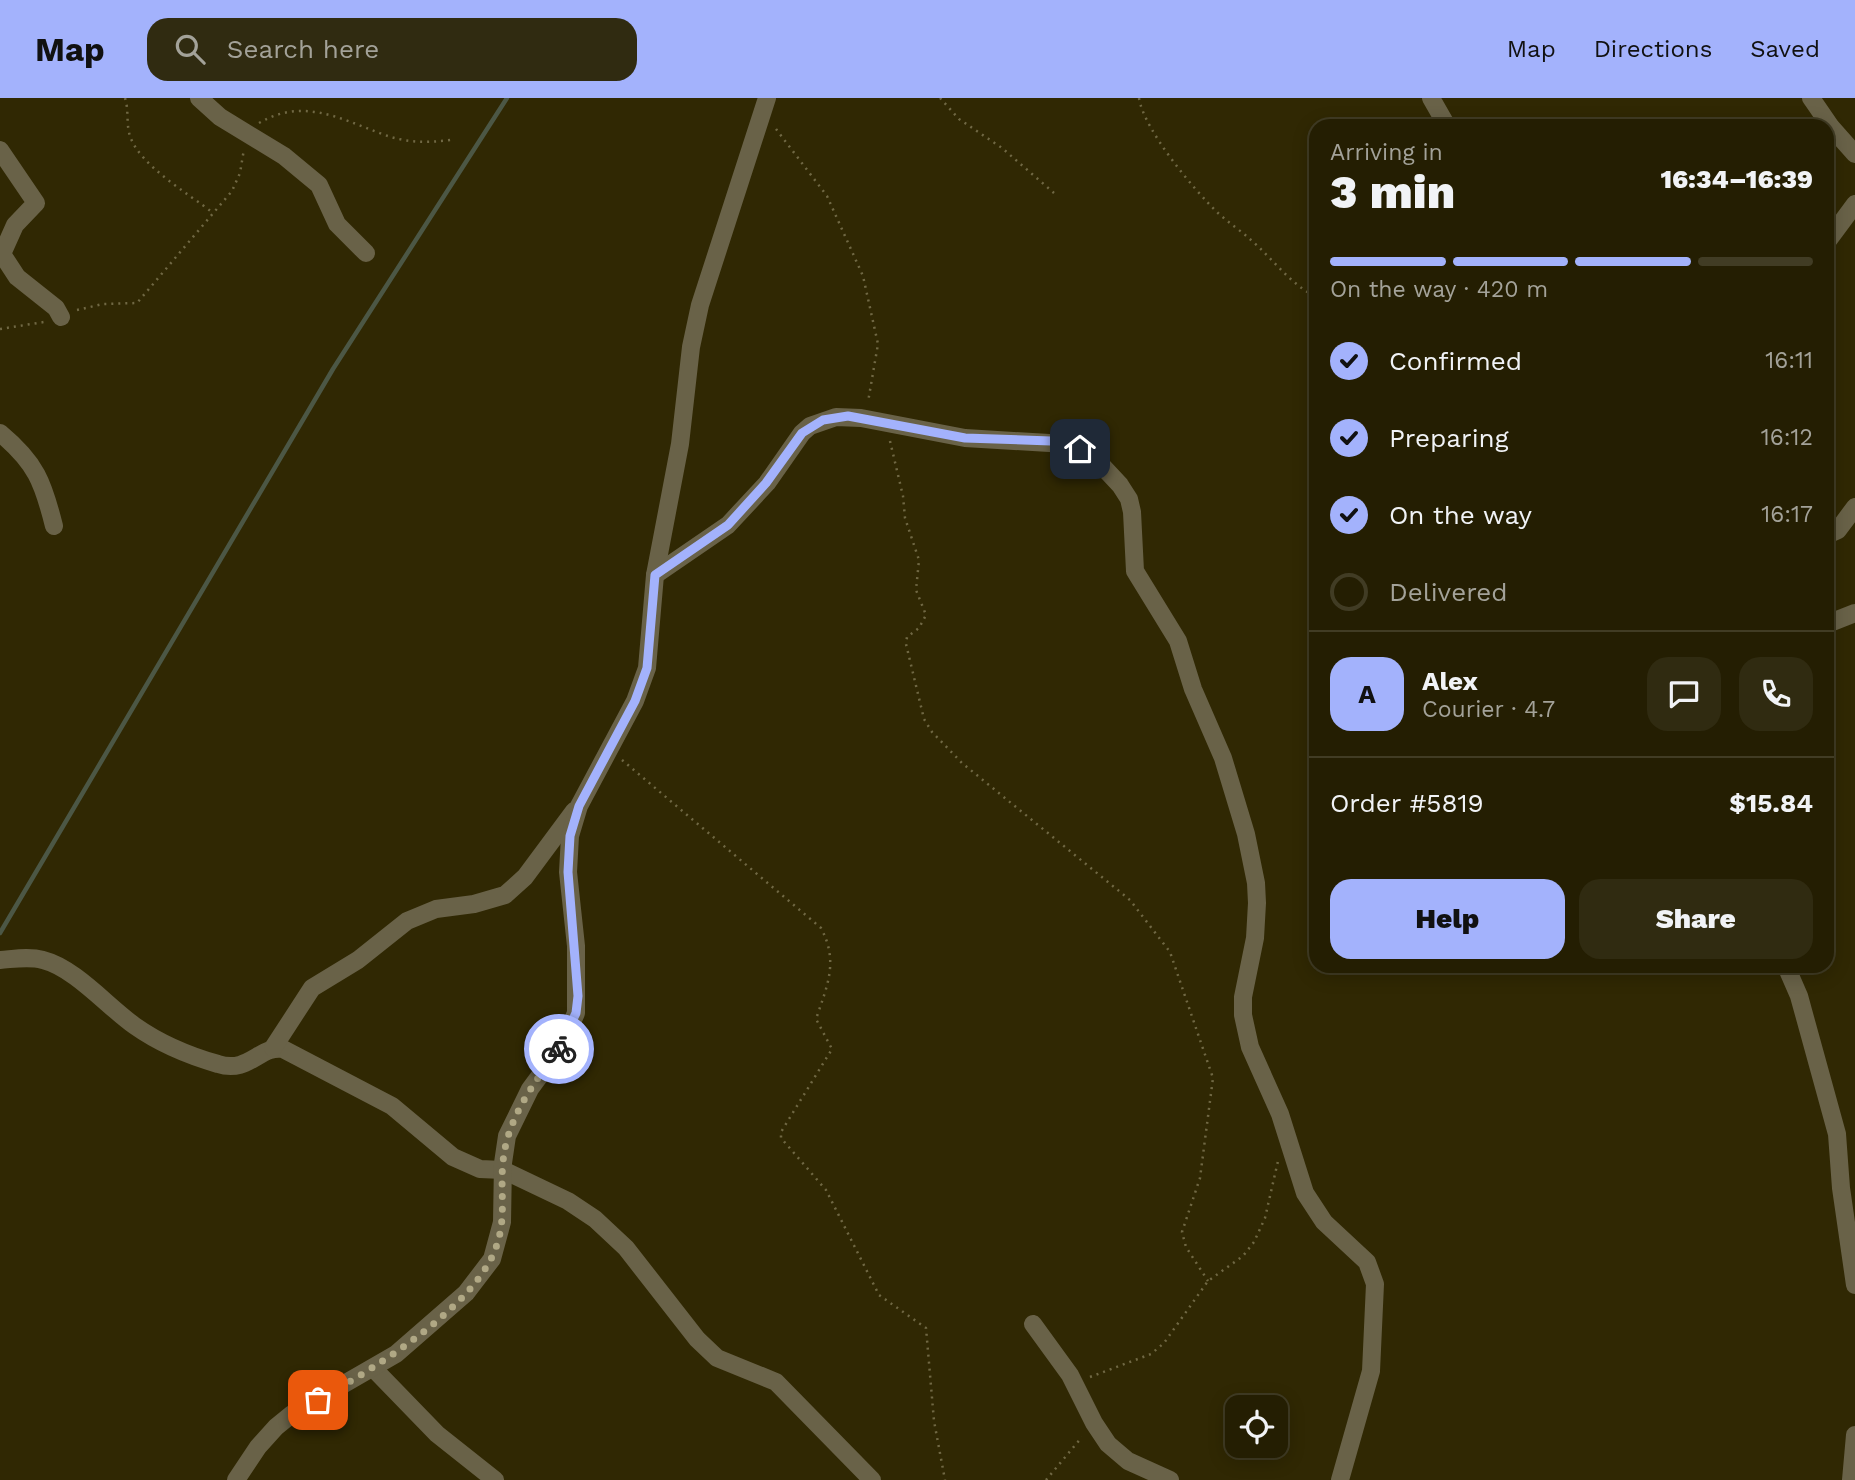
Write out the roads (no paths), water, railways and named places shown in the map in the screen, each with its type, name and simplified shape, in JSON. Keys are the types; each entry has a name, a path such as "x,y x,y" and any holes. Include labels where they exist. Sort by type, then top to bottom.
{"street":[{"path":"199,98 220,117 284,156 319,185 337,224 366,253"},
{"path":"1431,98 1443,119"},
{"path":"1811,98 1825,119"},
{"path":"0,960 32,958 52,963 136,1027 162,1042 231,1068 247,1064 273,1048 312,988 358,960 407,921 436,909 493,900 510,891 525,877 579,806 635,701 647,668 655,575 680,444 698,315 765,105"},
{"path":"1834,130 1855,153"},
{"path":"0,149 36,203 15,225 2,254 17,277 56,308 61,317"},
{"path":"1834,232 1855,204"},
{"path":"655,575 728,525 766,483 810,426 836,417 874,421 965,438 1066,444 1100,461 1129,499 1135,571 1178,641 1188,665 1193,689 1223,758 1246,834 1256,883 1255,938 1243,997 1243,1015 1250,1047 1280,1114 1305,1193 1324,1222 1367,1262 1376,1284 1371,1371 1340,1480"},
{"path":"0,433 34,466 45,489 54,526"},
{"path":"1834,532 1839,530 1855,507"},
{"path":"1834,621 1855,613"},
{"path":"236,1480 258,1447 292,1414 396,1354 466,1293 486,1268 500,1231 503,1170 508,1136 519,1108 561,1047 576,1013 576,946 568,851 579,806"},
{"path":"1789,973 1799,996 1837,1134 1855,1285"},
{"path":"273,1048 290,1052 392,1105 453,1157 480,1169 503,1170 568,1201 612,1232 697,1339 717,1358 776,1382 872,1480"},
{"path":"1033,1324 1073,1382 1108,1444 1128,1461 1170,1480"},
{"path":"373,1368 437,1434 495,1480"},
{"path":"1851,1480 1855,1435"}],"waterway":[{"path":"0,933 333,369 507,98"}]}
